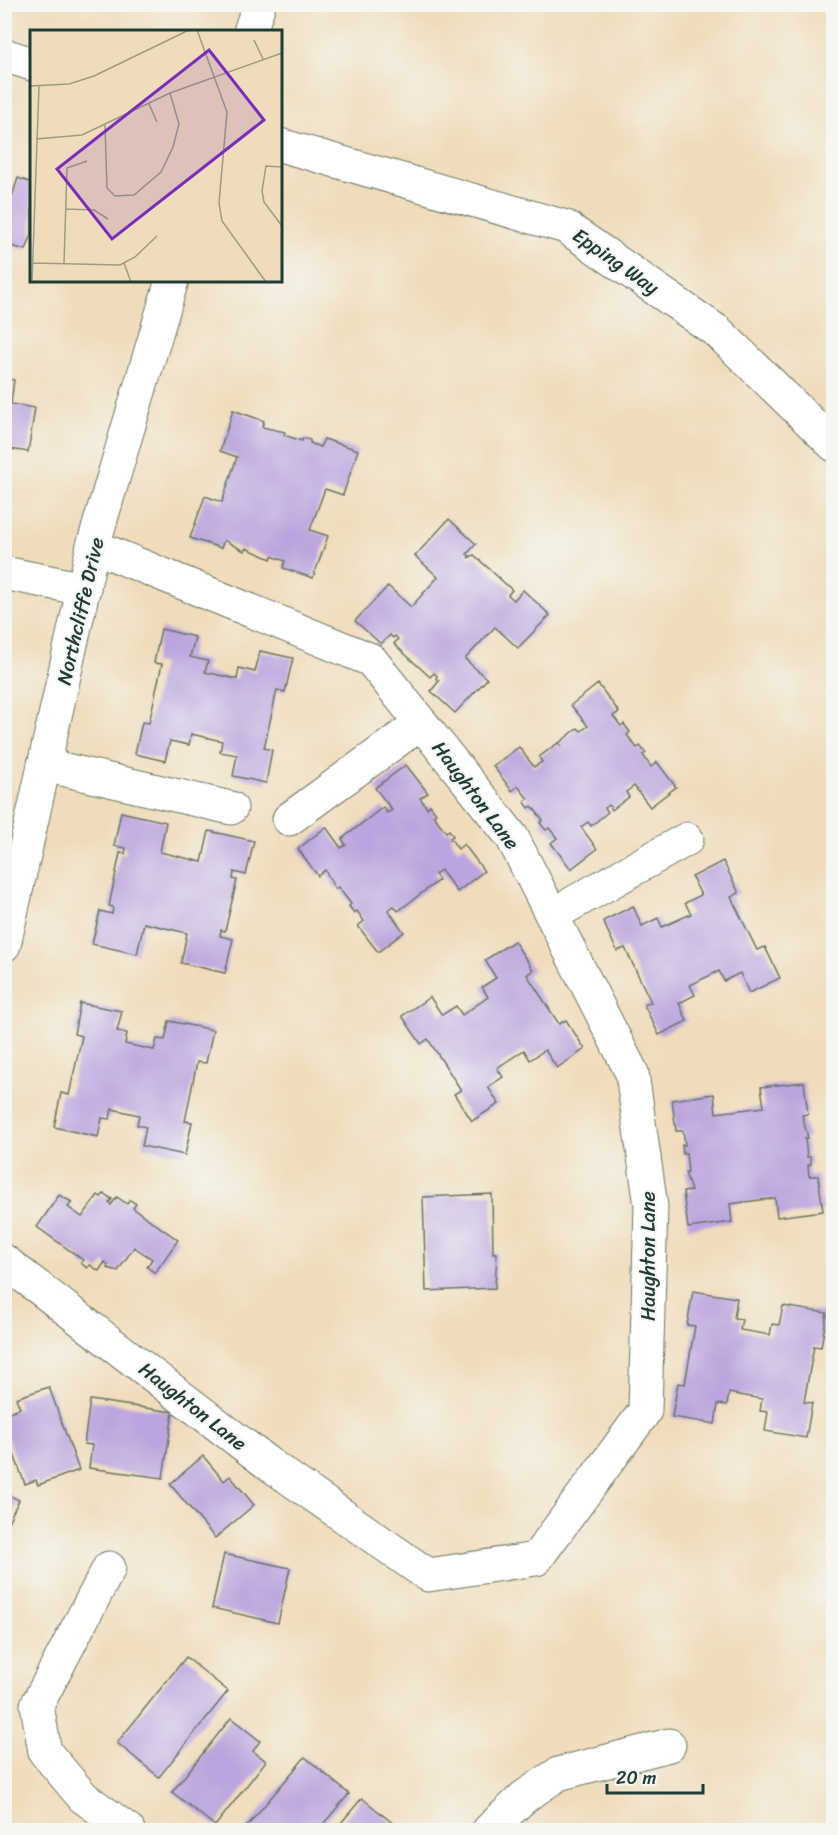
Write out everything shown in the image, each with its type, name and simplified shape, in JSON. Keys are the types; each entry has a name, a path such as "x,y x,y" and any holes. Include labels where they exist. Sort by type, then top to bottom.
{"street":[{"path":"251,30 259,4"},
{"path":"4,55 30,63"},
{"name":"Epping Way","path":"282,146 566,226 718,332 834,445"},
{"name":"Northcliffe Drive","path":"4,945 93,546 171,282"},
{"name":"Haughton Lane","path":"4,1261 266,1462 428,1575 536,1559 645,1411 651,1206 632,1073 512,837 371,660 93,546"},
{"path":"4,573 84,589"},
{"path":"289,819 421,723"},
{"path":"44,765 231,808"},
{"path":"552,915 687,839"},
{"path":"110,1568 37,1705 45,1752 84,1797 128,1830"},
{"path":"489,1830 524,1797 558,1774 669,1745"}],"building":[{"path":"18,178 30,182 30,239 26,250 4,244 4,221"},
{"path":"4,378 14,380 11,404 35,408 28,452 4,448"},
{"path":"233,410 264,421 262,427 285,432 284,435 302,441 303,438 310,440 310,443 320,447 324,439 358,450 343,495 325,489 310,530 328,536 313,578 283,568 285,561 272,556 271,559 246,548 244,551 224,540 221,548 190,538 205,496 222,502 237,457 220,451"},
{"path":"449,519 476,544 467,554 470,556 468,558 474,555 512,590 508,595 514,600 523,590 550,615 518,648 495,627 465,659 487,679 455,713 431,691 439,681 437,676 434,673 430,677 394,644 398,639 395,636 393,638 390,635 381,644 355,621 388,586 411,607 438,577 415,556"},
{"path":"161,629 195,637 190,657 208,661 205,672 237,679 239,668 255,672 260,651 293,658 285,692 277,690 264,748 272,750 266,783 233,776 237,755 220,752 222,741 191,734 189,745 170,741 165,761 135,754 142,722 149,723 162,664 154,663"},
{"path":"598,684 619,712 613,716 630,732 627,735 637,748 640,746 646,753 643,755 651,767 657,762 676,787 650,807 634,786 626,792 629,797 612,810 609,805 605,808 608,812 591,826 588,822 581,827 597,849 571,869 551,843 557,838 549,828 546,830 540,823 543,820 532,806 529,808 524,801 528,799 518,786 512,791 493,766 519,747 534,767 542,762 539,757 558,743 562,746 559,743 578,728 581,731 588,726 571,705"},
{"path":"406,765 428,793 420,798 427,808 430,805 436,813 433,815 446,832 449,830 453,836 450,838 458,849 464,844 484,871 457,892 441,870 435,874 439,880 398,911 394,906 388,910 404,932 378,952 358,926 364,921 357,911 354,913 349,906 351,904 338,887 335,889 325,870 318,876 298,849 326,827 341,848 346,845 342,839 383,807 387,813 392,810 375,788"},
{"path":"121,812 166,822 160,852 202,862 209,831 254,841 246,875 234,872 233,879 237,880 225,931 221,930 220,936 233,939 225,973 181,963 187,933 144,923 137,954 92,944 100,911 112,914 113,907 109,906 120,853 125,854 126,848 114,846"},
{"path":"723,861 739,893 731,897 757,950 765,947 780,978 749,993 740,973 724,981 719,971 690,985 695,995 679,1003 687,1021 659,1035 644,1005 651,1002 625,948 617,951 603,921 633,906 642,926 658,918 662,927 691,914 685,903 701,895 692,877"},
{"path":"514,941 533,970 527,975 559,1024 566,1020 585,1049 557,1068 545,1050 530,1060 524,1050 497,1068 503,1077 488,1087 499,1104 472,1121 454,1094 461,1090 428,1039 421,1044 402,1016 430,997 442,1015 456,1006 462,1015 488,997 482,987 496,978 485,960"},
{"path":"80,1003 122,1011 117,1031 127,1033 125,1044 154,1050 157,1039 165,1040 169,1021 213,1030 206,1063 197,1062 185,1121 192,1122 185,1155 142,1146 146,1127 137,1125 139,1115 112,1109 110,1119 102,1118 98,1137 54,1127 61,1093 69,1095 82,1036 74,1034"},
{"path":"804,1082 808,1114 802,1115 808,1138 805,1138 807,1157 810,1157 811,1164 808,1165 809,1176 818,1176 823,1211 777,1217 775,1198 730,1204 732,1222 688,1228 683,1192 691,1191 685,1172 688,1172 686,1153 683,1154 682,1145 685,1145 683,1131 676,1131 672,1100 714,1094 716,1113 764,1107 761,1087"},
{"path":"104,1194 112,1199 109,1203 111,1205 117,1197 127,1204 130,1200 136,1204 133,1208 178,1240 155,1273 147,1267 152,1259 134,1247 118,1271 107,1268 108,1265 105,1262 99,1271 90,1265 87,1268 81,1263 83,1260 37,1227 59,1195 72,1202 68,1207 82,1217 98,1195 101,1197"},
{"path":"492,1194 493,1253 497,1253 495,1288 426,1291 423,1197"},
{"path":"693,1291 737,1298 734,1318 742,1319 740,1330 770,1335 772,1324 779,1325 783,1306 827,1313 821,1347 814,1346 804,1402 812,1403 806,1438 765,1431 768,1412 760,1411 762,1399 729,1393 727,1405 718,1404 715,1424 672,1417 678,1383 685,1384 695,1326 687,1325"},
{"path":"49,1387 79,1470 38,1485 36,1480 25,1484 4,1428 4,1414 20,1408 16,1398"},
{"path":"90,1400 173,1412 163,1478 89,1468 92,1445 84,1444"},
{"path":"203,1456 224,1481 230,1476 254,1505 215,1538 170,1484"},
{"path":"4,1493 19,1500 4,1530"},
{"path":"224,1554 290,1568 278,1623 212,1608"},
{"path":"186,1657 228,1691 159,1777 117,1743"},
{"path":"231,1718 260,1741 253,1751 266,1761 215,1826 172,1792"},
{"path":"305,1757 349,1794 318,1830 244,1830"},
{"path":"362,1798 401,1830 335,1830"}]}
